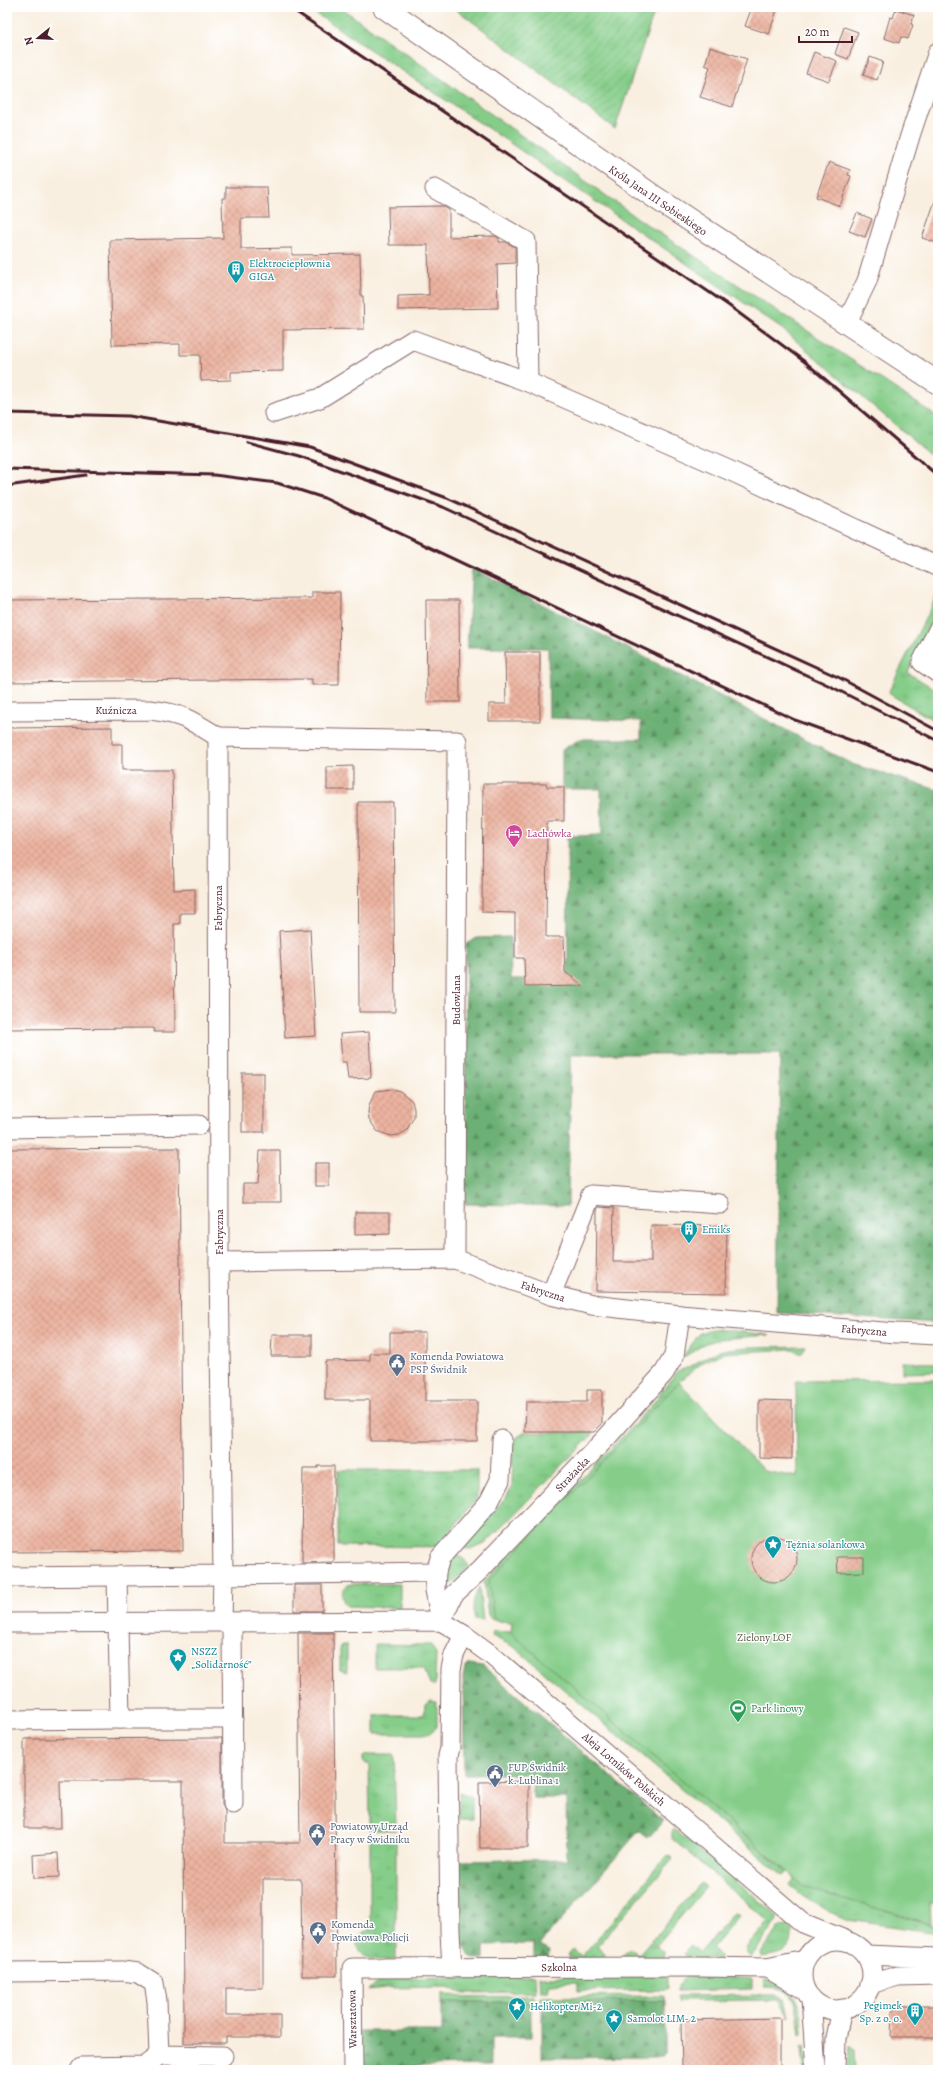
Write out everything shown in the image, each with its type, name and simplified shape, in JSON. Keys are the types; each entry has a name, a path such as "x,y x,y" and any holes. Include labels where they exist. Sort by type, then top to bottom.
{"main road":[{"name":"Króla Jana III Sobieskiego","path":"384,7 633,183 938,383"}],"street":[{"path":"846,324 867,281 914,124 938,52"},
{"path":"435,189 526,241 528,382"},
{"path":"274,413 320,398 413,340 528,382 733,472 938,567"},
{"path":"938,630 922,662 938,673"},
{"name":"Kuźnicza","path":"7,710 150,710 172,712 194,722 218,737"},
{"name":"Budowlana","path":"218,737 457,741 455,1259"},
{"name":"Fabryczna","path":"218,737 219,1262 455,1259 550,1295 592,1305 680,1315 896,1333 938,1335"},
{"path":"7,1128 199,1124"},
{"path":"550,1295 590,1195 720,1204"},
{"path":"219,1262 223,1575 233,1719 233,1804"},
{"name":"Strażacka","path":"441,1621 453,1595 479,1571 601,1443 664,1373 674,1356 680,1315"},
{"path":"7,1622 441,1621 435,1590 436,1572 440,1558 489,1502 500,1480 502,1440"},
{"path":"7,1577 223,1575 320,1572 436,1572"},
{"path":"117,1576 120,1719"},
{"name":"Aleja Lotników Polskich","path":"441,1621 464,1635 537,1694 803,1923 844,1940"},
{"path":"452,1968 450,1932 448,1756 450,1748 450,1694 452,1661 464,1635"},
{"path":"7,1720 233,1719"},
{"path":"803,1923 807,1956 802,1975 808,1994 816,2070"},
{"path":"807,1956 825,1941 844,1940 857,1946 866,1955 872,1969 867,1993 860,2001 852,2006 842,2009 823,2007 808,1994"},
{"path":"866,1955 938,1958"},
{"name":"Szkolna","path":"352,1968 698,1966 767,1968 807,1956"},
{"name":"Warsztatowa","path":"352,1968 353,2070"},
{"name":"Szkolna","path":"767,1968 808,1994"},
{"path":"7,1972 122,1971 138,1973 154,1983 158,2001 159,2055"},
{"path":"870,1984 898,1976 938,1975"},
{"path":"836,2070 836,2038 842,2009"},
{"path":"80,2070 82,2067 145,2066 159,2055 223,2056"}],"green space":[{"path":"306,7 340,7 649,226 938,417 938,461 782,329 507,141"},
{"path":"453,7 656,7 615,129"},
{"path":"472,568 852,764 938,790 938,1323 777,1313 780,1054 571,1054 568,1206 465,1204 466,944 477,938 510,937 511,979 568,979 567,836 602,835 601,789 562,789 562,750 580,739 641,739 641,721 549,718 548,648 467,648"},
{"path":"938,593 938,604 908,673 938,691 938,723 888,693"},
{"path":"717,1329 769,1335 720,1339 706,1343 681,1359 700,1333"},
{"path":"806,1346 801,1354 793,1349 724,1353 703,1362 679,1382 493,1616 498,1621 491,1619 488,1615 484,1581 651,1406 677,1371 688,1367 713,1353 728,1349"},
{"path":"902,1362 938,1363 938,1372 902,1373"},
{"name":"Zielony LOF","path":"938,1380 938,1903 930,1903 931,1924 806,1888 516,1637 511,1632 512,1622 498,1621 493,1616 489,1580 679,1382 764,1471 797,1477 796,1381"},
{"path":"525,1432 594,1433 485,1544 472,1549 456,1548 506,1498 512,1486 513,1440"},
{"path":"338,1470 477,1470 477,1498 438,1547 338,1546"},
{"path":"450,1554 462,1557 469,1566 455,1581 449,1585 445,1585 444,1573"},
{"path":"400,1584 400,1608 347,1606 344,1603 342,1593 348,1585"},
{"path":"479,1587 483,1621 475,1619 473,1610 474,1599"},
{"path":"493,1631 511,1632 787,1872 783,1876 514,1647 492,1636"},
{"path":"375,1644 431,1645 436,1654 435,1685 430,1685 424,1668 375,1668"},
{"path":"347,1645 347,1672 340,1670 340,1646"},
{"path":"470,1664 483,1666 663,1821 648,1838 639,1831 540,1944 549,1951 548,1958 534,1958 534,1944 484,1945 484,1959 475,1959 470,1956 460,1939 460,1861 567,1859 566,1798 533,1798 532,1774 464,1774 463,1677 465,1668"},
{"path":"430,1701 437,1702 437,1727 428,1734 375,1734 375,1715 424,1715 425,1705"},
{"path":"367,1755 394,1755 396,1830 370,1830 369,1764 366,1764 363,1761 363,1757"},
{"path":"459,1792 472,1797 472,1819 459,1819"},
{"path":"674,1829 777,1916 777,1922 751,1957 746,1954 746,1947 768,1921 672,1839 672,1832"},
{"path":"370,1836 396,1836 396,1960 378,1960 367,1957 359,1950 357,1944 361,1934 370,1929"},
{"path":"668,1855 673,1859 597,1946 605,1954 604,1958 572,1959 568,1956 573,1949 582,1956"},
{"path":"795,1878 931,1924 938,1924 938,1933 848,1920 830,1912 802,1895 790,1885"},
{"path":"701,1883 706,1887 656,1946 664,1953 663,1959 624,1957 624,1954 630,1948 639,1955"},
{"path":"735,1912 739,1916 712,1948 721,1955 719,1959 687,1958 684,1953 691,1945 700,1953"},
{"path":"788,1926 792,1930 792,1938 791,1944 788,1948 775,1955 762,1957 761,1952 781,1927"},
{"path":"667,1975 667,1990 577,1991 577,1983 548,1984 548,1991 540,1991 539,1977"},
{"path":"691,1975 752,1979 752,1989 678,1991 679,1985 682,1981"},
{"path":"534,1976 535,1992 461,1993 448,1987 386,1988 369,1990 378,1981 390,1978"},
{"path":"764,1980 775,1982 790,1991 799,2005 803,2033 800,2034 796,2006 790,1994 784,1990 764,1987"},
{"path":"442,1993 461,1997 534,1996 534,2002 442,2002"},
{"path":"775,1995 785,2000 789,2017 779,2000 678,2001 678,1996"},
{"path":"664,1996 665,2001 540,2002 539,1997"},
{"path":"665,2001 665,2054 662,2057 542,2058 542,2002"},
{"path":"442,2002 531,2002 531,2037 491,2037 491,2065 360,2067 359,2031 442,2031"},
{"path":"804,2045 806,2070 803,2070 801,2046"},
{"path":"850,2046 854,2050 855,2070 847,2070"}],"building":[{"path":"752,7 778,7 769,34 745,26"},
{"path":"896,9 914,15 911,24 913,25 908,39 901,37 899,43 884,38 890,17 893,18"},
{"path":"844,27 858,32 848,59 835,54"},
{"path":"710,47 747,59 732,107 700,97 710,67 705,65"},
{"path":"814,52 837,61 829,81 806,73"},
{"path":"870,57 883,62 877,80 863,75"},
{"path":"829,162 850,170 848,175 851,176 840,206 816,197"},
{"name":"Elektrociepłownia GIGA","path":"226,187 267,187 269,218 241,218 241,249 292,248 292,255 360,254 361,296 363,296 364,329 283,330 283,371 231,372 231,380 201,381 200,355 180,355 180,344 112,345 110,240 223,238 222,198 226,198"},
{"path":"936,198 938,198 938,243 922,238"},
{"path":"443,206 449,210 449,237 495,236 499,238 499,242 506,242 515,247 515,263 497,264 498,308 398,310 398,296 429,295 428,245 389,245 388,207"},
{"path":"857,213 872,219 865,237 849,231"},
{"path":"312,592 340,592 339,685 312,685 312,679 7,682 7,600 312,598"},
{"path":"426,600 459,600 460,702 427,702"},
{"path":"505,652 540,652 540,721 489,721 489,704 506,704"},
{"path":"112,727 112,744 122,744 122,770 172,770 174,890 195,889 195,913 180,913 180,924 174,924 175,1032 154,1032 154,1028 7,1029 7,728"},
{"path":"353,766 353,790 327,790 327,767"},
{"name":"Lachówka","path":"483,784 547,784 547,787 564,787 564,821 547,821 546,937 564,937 565,972 584,986 525,987 524,958 515,958 515,913 482,912"},
{"path":"358,802 393,802 395,1012 359,1012"},
{"path":"310,929 316,1036 285,1038 279,931"},
{"path":"369,1032 371,1078 348,1079 346,1062 342,1062 340,1034"},
{"path":"242,1073 264,1073 264,1132 242,1132"},
{"path":"392,1089 400,1091 412,1101 414,1117 406,1131 399,1135 391,1136 377,1131 369,1119 368,1112 369,1105 376,1091"},
{"path":"179,1148 183,1551 7,1552 7,1149"},
{"path":"260,1151 280,1151 281,1202 243,1202 243,1184 258,1184"},
{"path":"315,1163 329,1163 329,1186 315,1186"},
{"name":"Emiks","path":"598,1207 614,1208 613,1262 651,1262 651,1225 727,1226 726,1293 596,1291"},
{"path":"355,1212 390,1212 390,1234 355,1235"},
{"name":"Komenda Powiatowa PSP Świdnik","path":"390,1332 425,1332 425,1401 477,1401 477,1441 370,1441 370,1400 325,1400 325,1361 370,1360 370,1353 390,1353"},
{"path":"272,1335 312,1335 312,1356 271,1356"},
{"path":"587,1390 602,1390 602,1424 594,1432 525,1432 526,1402 587,1402"},
{"path":"759,1400 792,1401 792,1459 759,1458"},
{"path":"318,1466 334,1466 334,1562 302,1563 303,1468 318,1468"},
{"path":"774,1536 787,1540 793,1546 797,1559 793,1572 787,1578 774,1582 761,1578 755,1572 751,1559 755,1546 761,1540"},
{"path":"837,1557 864,1557 864,1572 838,1573"},
{"path":"294,1585 322,1585 322,1611 294,1611"},
{"path":"298,1633 333,1633 337,1976 302,1976 301,1879 263,1879 263,1988 226,1988 226,2015 280,2015 280,2037 226,2037 226,2043 184,2043 183,1781 60,1781 61,1828 24,1828 24,1739 222,1738 222,1804 225,1811 225,1843 300,1843"},
{"path":"529,1781 528,1848 480,1848 479,1782"},
{"path":"58,1853 59,1877 34,1878 33,1855"},
{"name":"Pegimek Sp. z o. o.","path":"938,2006 938,2037 891,2037 892,2012 896,2007"},
{"path":"780,2018 780,2070 682,2070 681,2020"}],"railway":[{"path":"289,7 728,305 805,362 938,476"},
{"path":"7,413 129,416 310,447 447,498 840,678 938,731"},
{"path":"247,442 299,456 443,507 830,686 938,741"},
{"path":"7,469 214,475 277,483 324,498 795,720 938,772"},
{"path":"7,486 86,475"}],"place":[{"name":"Elektrociepłownia GIGA","path":"236,284"},
{"name":"Lachówka","path":"514,848"},
{"name":"Emiks","path":"689,1244"},
{"name":"Komenda Powiatowa PSP Świdnik","path":"397,1377"},
{"name":"Tężnia solankowa","path":"773,1559"},
{"name":"NSZZ „Solidarność”","path":"178,1672"},
{"name":"Park linowy","path":"738,1723"},
{"name":"FUP Świdnik k. Lublina 1","path":"495,1788"},
{"name":"Powiatowy Urząd Pracy w Świdniku","path":"317,1847"},
{"name":"Komenda Powiatowa Policji","path":"318,1945"},
{"name":"Helikopter Mi-2","path":"517,2021"},
{"name":"Pegimek Sp. z o. o.","path":"915,2026"},
{"name":"Samolot LIM- 2","path":"614,2033"}]}
